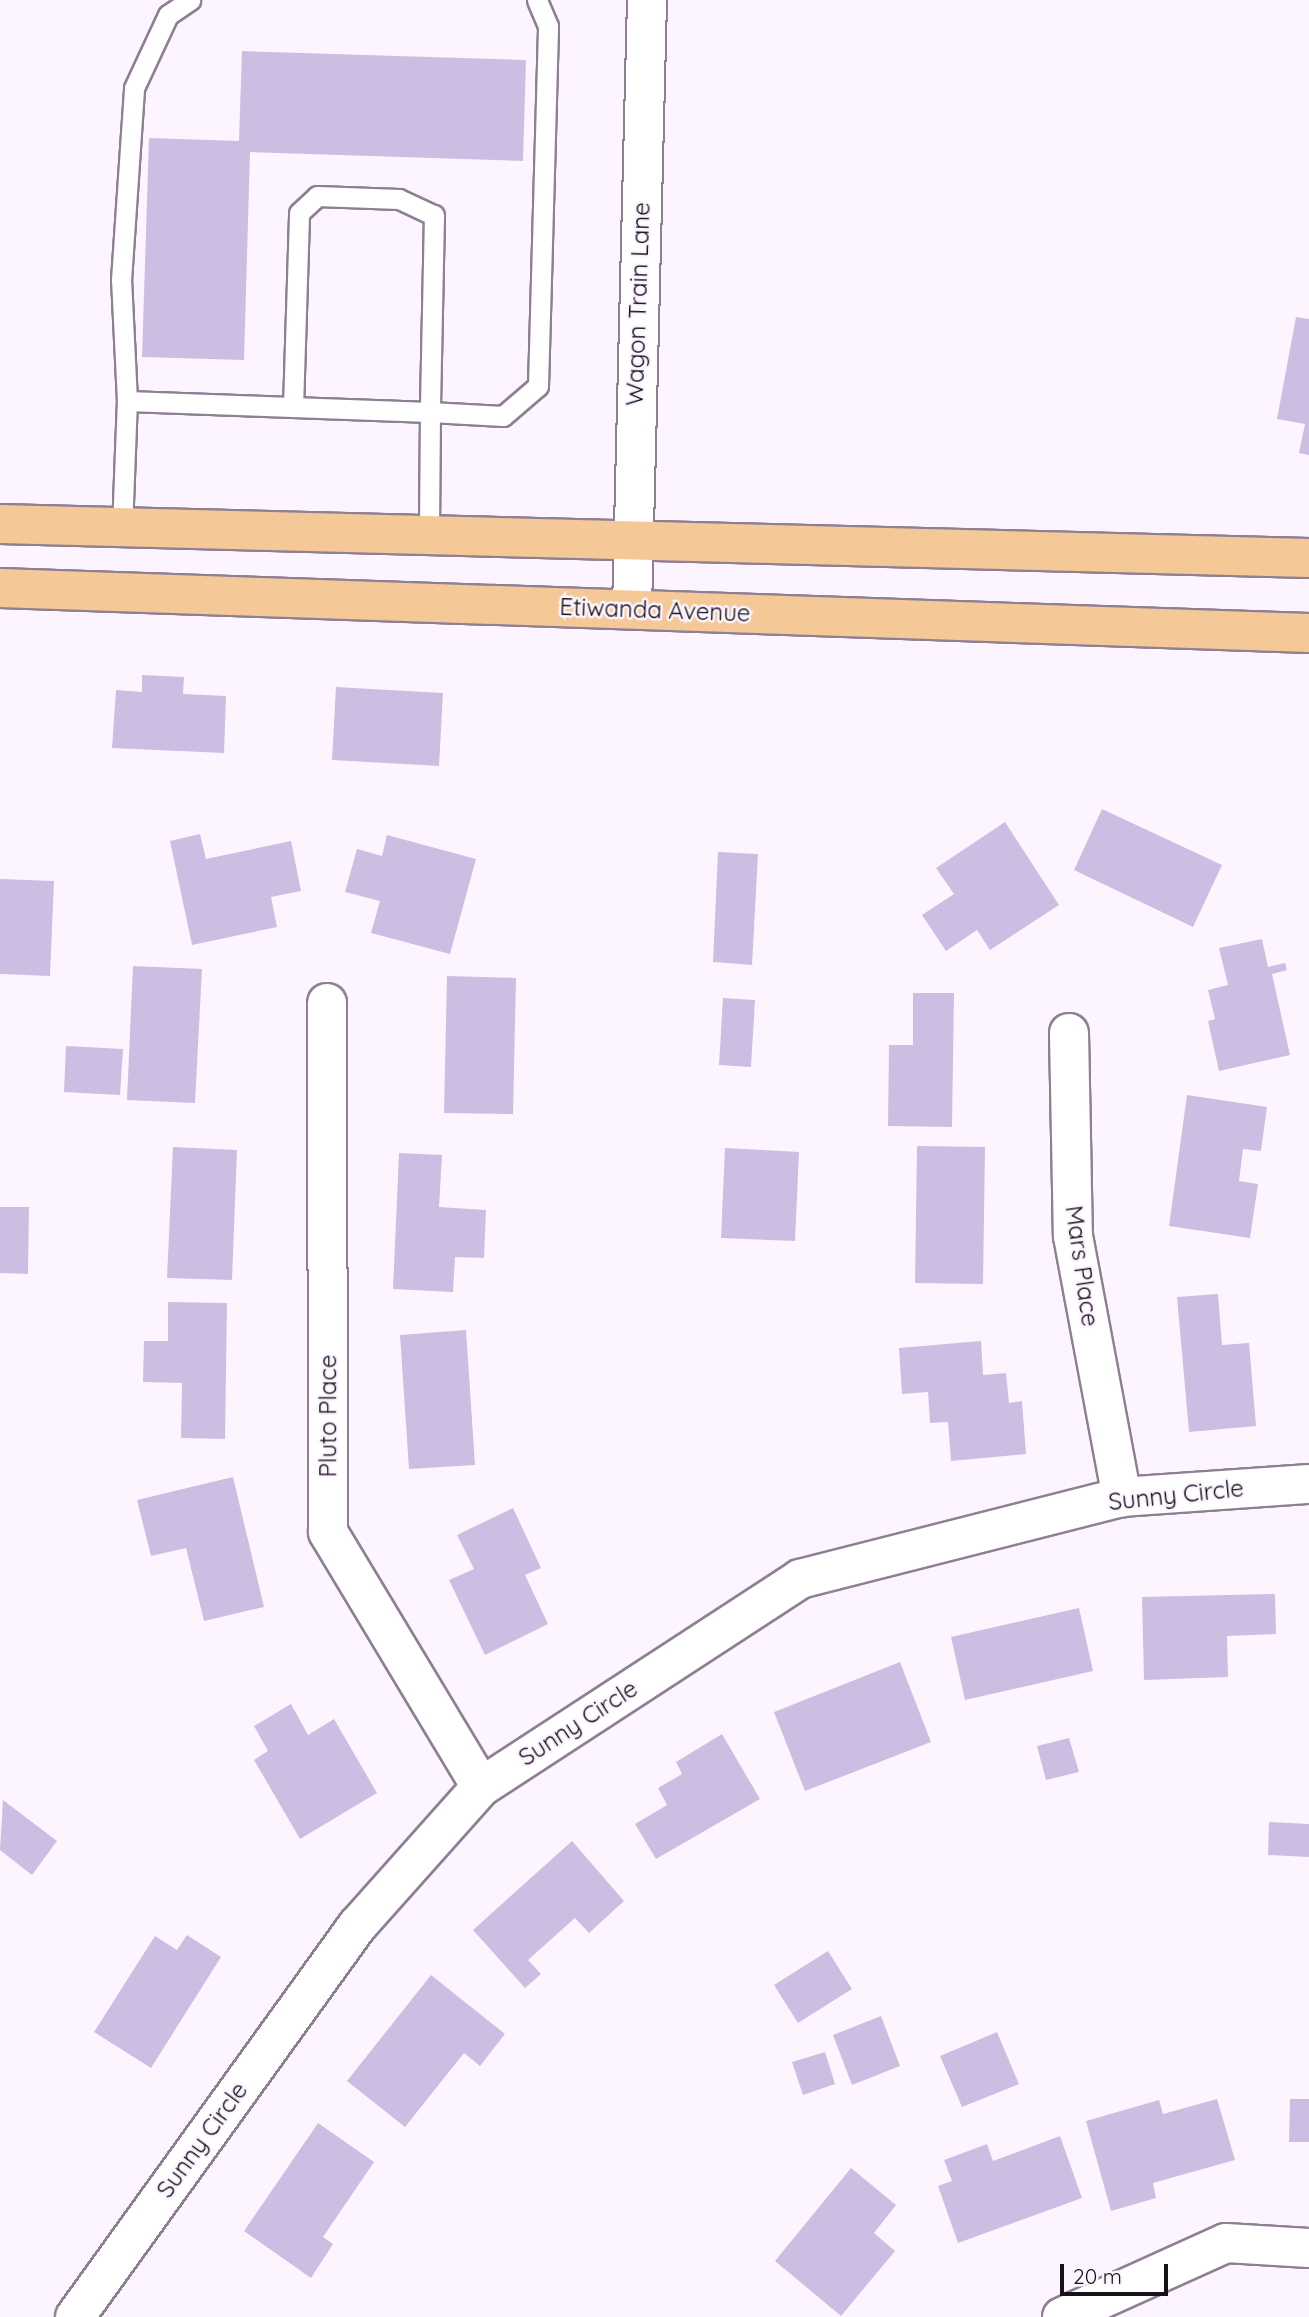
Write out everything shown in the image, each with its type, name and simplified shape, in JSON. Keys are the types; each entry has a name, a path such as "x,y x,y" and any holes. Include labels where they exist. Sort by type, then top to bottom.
{"main road":[{"path":"0,524 1309,558"},
{"name":"Etiwanda Avenue","path":"0,588 1309,633"}],"street":[{"name":"Wagon Train Lane","path":"632,609 631,540 647,0"},
{"name":"Pluto Place","path":"327,1003 328,1532 481,1787"},
{"name":"Mars Place","path":"1069,1032 1073,1236 1122,1497"},
{"name":"Sunny Circle","path":"75,2317 358,1925 481,1787 800,1579 1122,1497 1309,1484"},
{"path":"1062,2317 1226,2243 1309,2248"}],"lane":[{"path":"122,529 127,401 121,280 134,88 168,15 190,0"},
{"path":"127,401 503,416 538,386 548,26 537,0"},
{"path":"293,407 299,213 317,196 399,199 434,215 429,535"}],"building":[{"path":"242,51 526,60 523,161 250,152 244,360 142,357 149,138 239,141"},
{"path":"1296,317 1309,319 1309,455 1299,453 1305,424 1277,419"},
{"path":"142,675 184,677 183,694 226,696 224,753 112,748 116,690 142,692"},
{"path":"336,687 443,693 439,766 332,760"},
{"path":"1102,809 1222,865 1193,927 1074,870"},
{"path":"1005,822 1059,905 990,950 977,930 946,951 922,915 954,894 936,868"},
{"path":"200,834 206,859 291,841 301,891 271,897 277,927 192,945 170,841"},
{"path":"387,835 476,859 450,954 371,933 380,901 345,892 357,849 382,856"},
{"path":"718,852 758,854 752,965 713,962"},
{"path":"0,879 54,881 50,976 0,974"},
{"path":"1262,939 1268,967 1285,963 1287,970 1272,974 1290,1055 1219,1071 1208,1021 1215,1019 1208,990 1228,985 1219,948"},
{"path":"133,966 202,969 195,1103 127,1100"},
{"path":"447,976 516,978 513,1114 444,1113"},
{"path":"913,993 954,993 952,1127 888,1126 889,1045 913,1045"},
{"path":"723,998 755,1000 751,1067 719,1065"},
{"path":"66,1046 123,1049 120,1095 64,1092"},
{"path":"1187,1095 1267,1107 1261,1151 1243,1149 1239,1181 1258,1184 1250,1238 1169,1226"},
{"path":"917,1146 985,1147 983,1284 915,1283"},
{"path":"173,1147 237,1150 232,1280 167,1278"},
{"path":"725,1148 799,1152 795,1241 721,1238"},
{"path":"399,1153 442,1155 439,1207 486,1210 484,1258 455,1257 453,1292 393,1289"},
{"path":"0,1207 29,1207 28,1274 0,1273"},
{"path":"1218,1294 1222,1345 1249,1343 1256,1426 1189,1432 1177,1297"},
{"path":"168,1302 227,1303 225,1439 181,1438 182,1383 143,1382 144,1341 168,1341"},
{"path":"466,1330 475,1465 409,1469 400,1335"},
{"path":"981,1341 983,1375 1006,1373 1009,1403 1022,1401 1026,1454 951,1461 948,1422 930,1423 928,1392 902,1394 899,1348"},
{"path":"233,1477 264,1607 204,1621 186,1548 151,1556 137,1500"},
{"path":"513,1508 541,1568 525,1575 548,1624 485,1655 449,1580 474,1569 457,1535"},
{"path":"1275,1594 1276,1634 1227,1636 1228,1677 1144,1680 1142,1597"},
{"path":"1079,1608 1093,1671 965,1700 951,1637"},
{"path":"900,1662 931,1742 805,1791 774,1712"},
{"path":"291,1704 308,1735 334,1719 377,1793 300,1839 254,1760 268,1751 254,1726"},
{"path":"722,1734 760,1799 656,1859 635,1824 667,1805 658,1788 682,1774 676,1762"},
{"path":"1069,1738 1079,1772 1046,1780 1037,1746"},
{"path":"3,1800 57,1841 32,1875 0,1850"},
{"path":"1269,1822 1309,1824 1309,1857 1268,1855"},
{"path":"572,1841 624,1901 589,1933 575,1918 528,1960 541,1974 525,1988 473,1930"},
{"path":"187,1935 221,1957 151,2068 94,2032 155,1936 177,1950"},
{"path":"828,1951 852,1989 798,2023 774,1985"},
{"path":"431,1975 505,2034 480,2066 464,2053 405,2127 347,2081"},
{"path":"881,2016 900,2066 852,2085 833,2035"},
{"path":"997,2032 1019,2084 962,2107 940,2056"},
{"path":"825,2052 835,2084 803,2095 792,2062"},
{"path":"1217,2099 1235,2160 1153,2183 1156,2198 1111,2211 1086,2121 1159,2100 1163,2114"},
{"path":"1290,2099 1309,2099 1309,2142 1289,2142"},
{"path":"318,2123 374,2162 323,2237 333,2244 311,2278 244,2231"},
{"path":"1060,2136 1082,2198 958,2243 938,2186 952,2181 944,2160 987,2144 993,2161"},
{"path":"851,2168 896,2205 874,2233 895,2251 841,2316 775,2261"}]}
